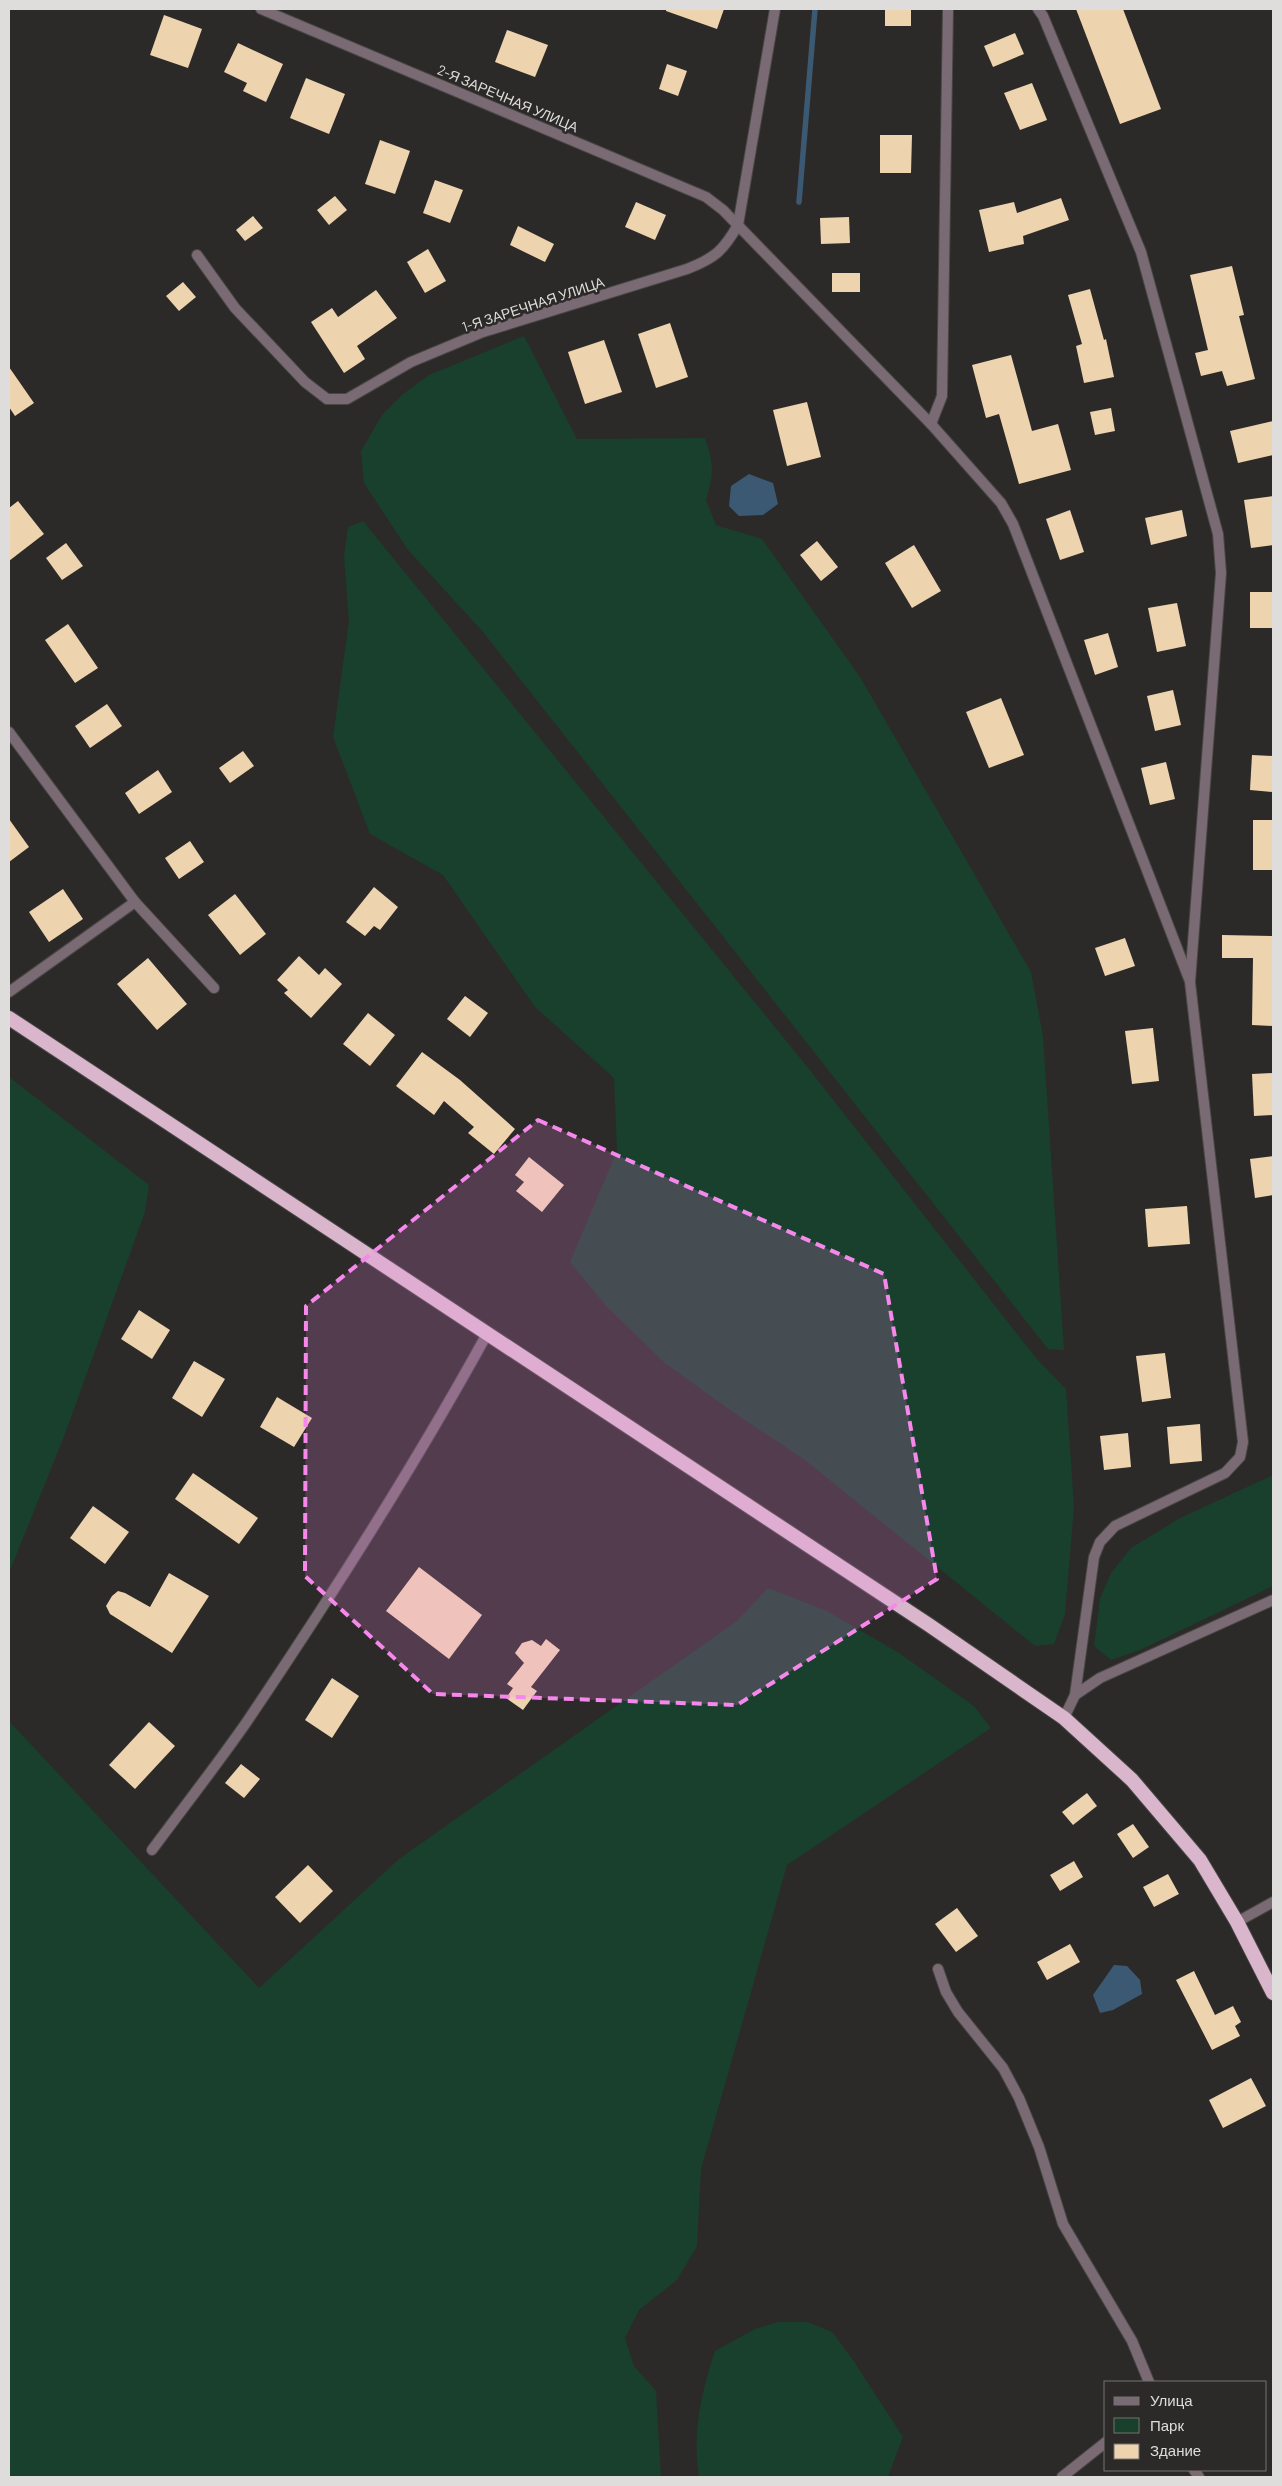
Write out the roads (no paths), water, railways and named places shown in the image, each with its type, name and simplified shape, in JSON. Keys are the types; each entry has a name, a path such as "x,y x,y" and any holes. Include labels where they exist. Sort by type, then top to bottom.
{"highway":[{"path":"9,1018 929,1625 1064,1718 1132,1780 1200,1860 1237,1922 1273,1992"}],"street":[{"name":"2-Я ЗАРЕЧНАЯ УЛИЦА","path":"261,9 706,197 724,210 932,424 1002,503 1013,524 1190,982"},
{"name":"1-Я ЗАРЕЧНАЯ УЛИЦА","path":"196,255 235,308 305,382 327,399 347,399 411,362 483,332 709,261 725,248 738,225 775,9"},
{"path":"932,424 942,396 948,9"},
{"path":"1038,9 1044,16 1141,252 1218,534 1221,573 1190,982 1243,1442 1240,1458 1225,1473 1116,1526 1100,1542 1094,1557 1075,1694 1064,1718"},
{"path":"9,732 134,902 214,988"},
{"path":"9,992 134,902"},
{"path":"152,1850 245,1724 319,1612 450,1402 487,1334"},
{"path":"1075,1694 1100,1678 1273,1600"},
{"path":"1237,1922 1273,1902"},
{"path":"938,1969 946,1992 958,2012 1003,2068 1019,2098 1039,2147 1063,2224 1132,2341 1148,2381"},
{"path":"1062,2477 1104,2444"}],"water":[{"path":"749,474 773,483 778,504 763,515 739,516 729,506 731,486"},
{"path":"1114,1965 1127,1966 1140,1980 1142,1994 1113,2010 1100,2013 1093,1995"}],"waterway":[{"path":"799,202 815,9"}]}
